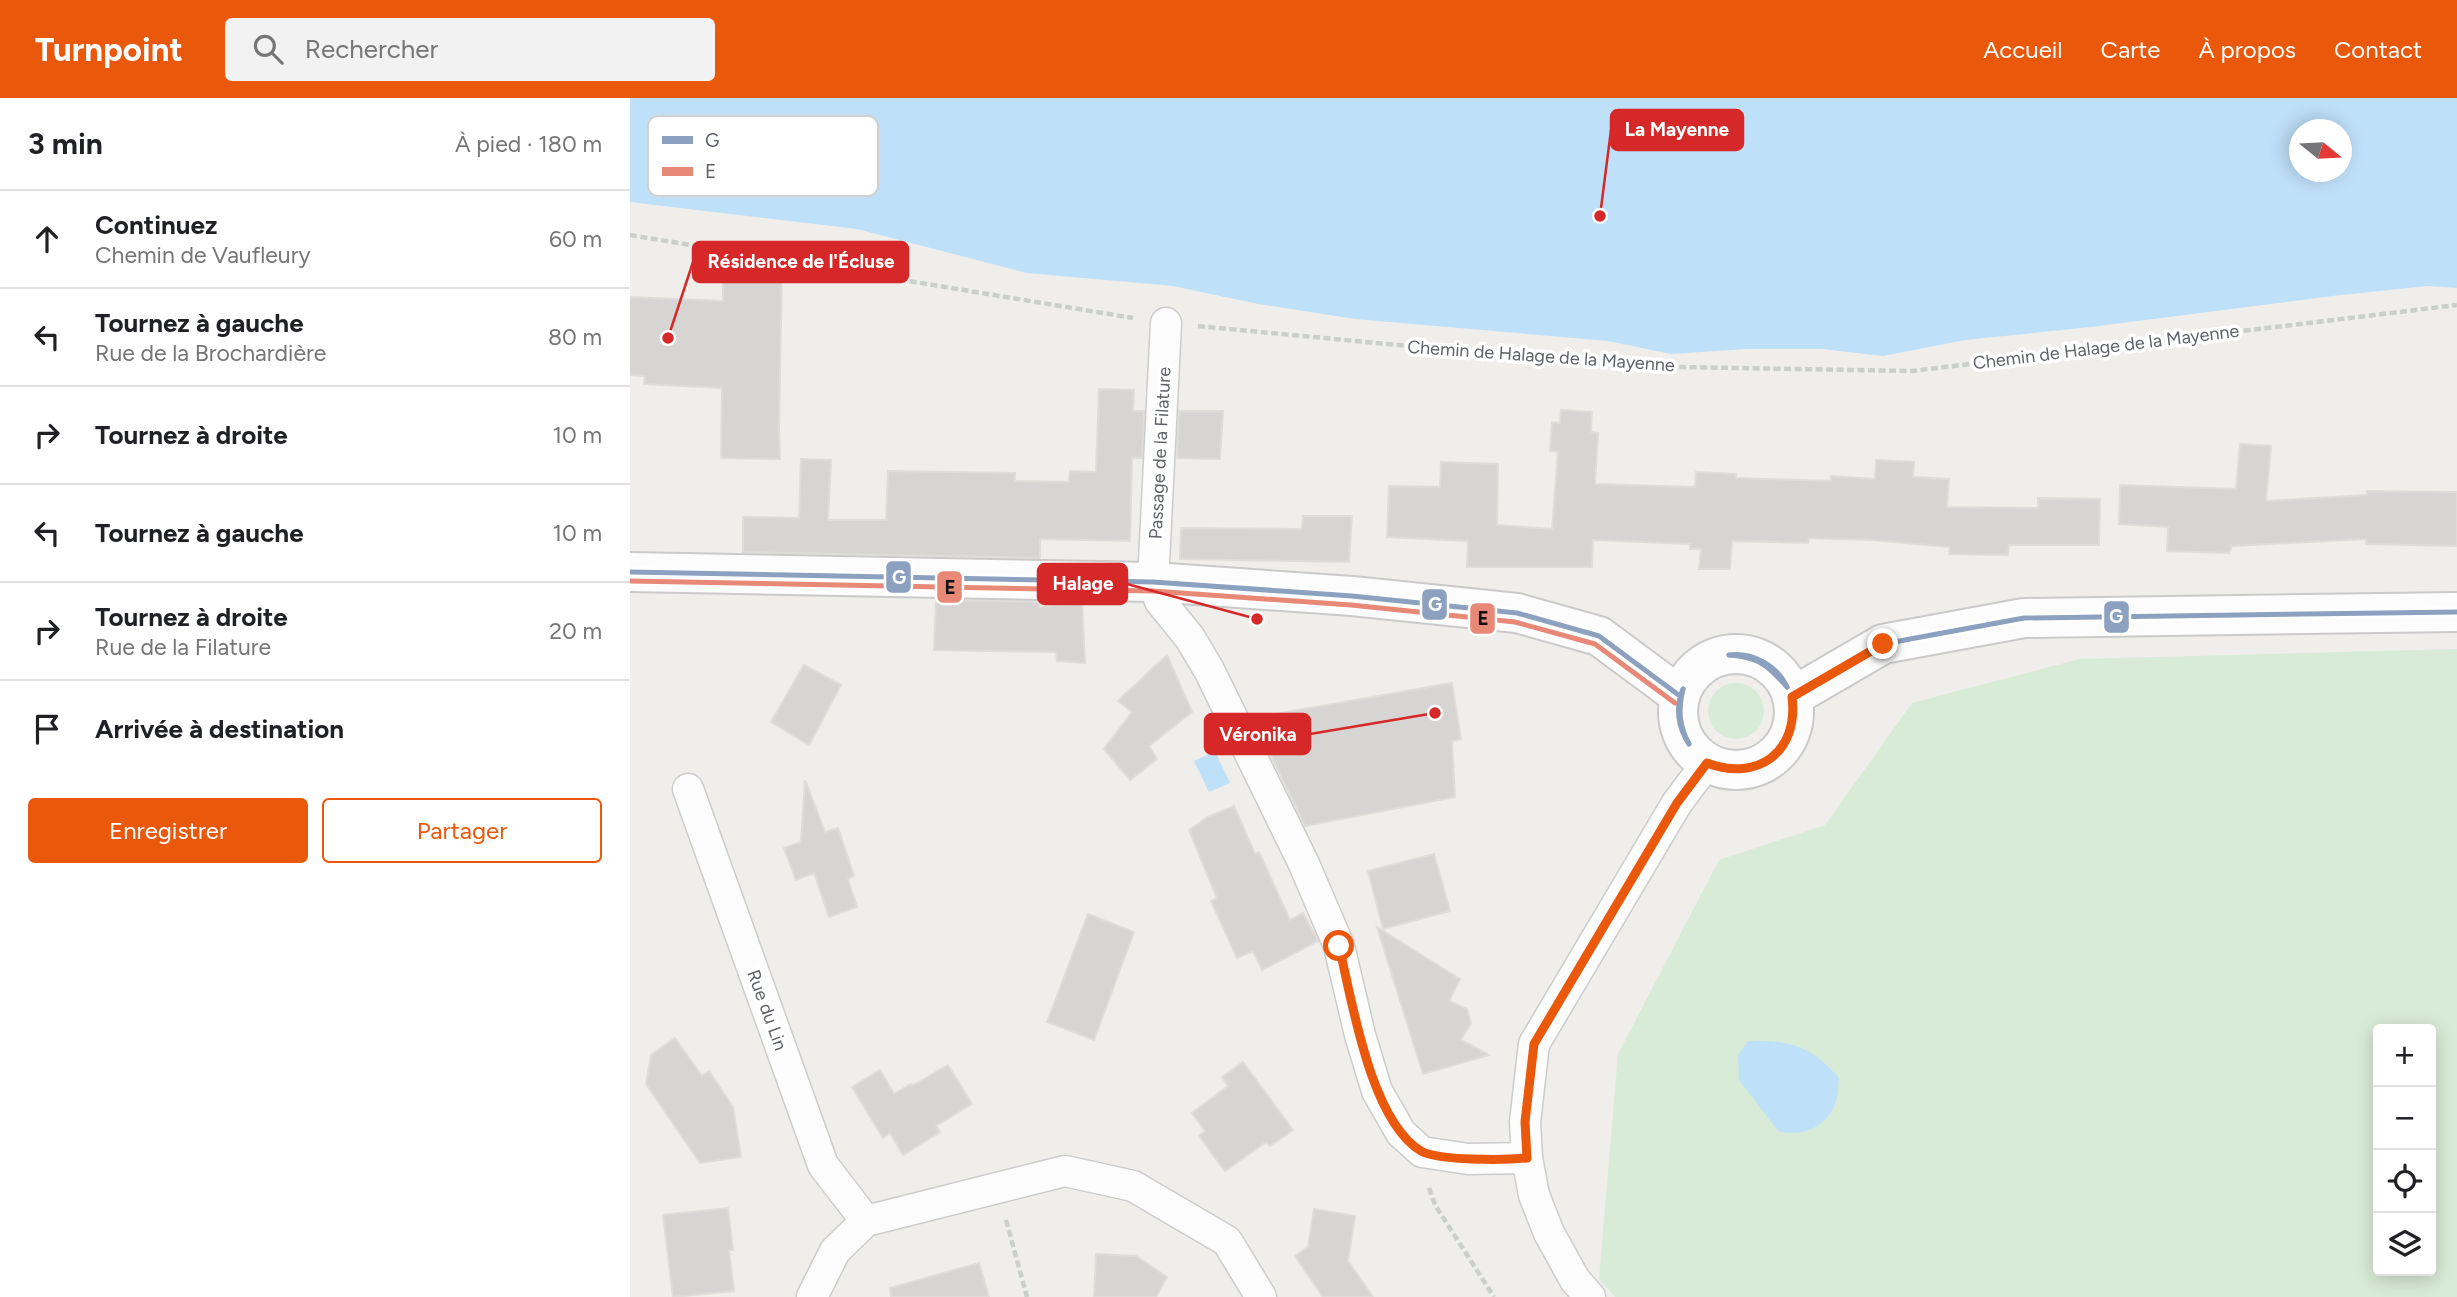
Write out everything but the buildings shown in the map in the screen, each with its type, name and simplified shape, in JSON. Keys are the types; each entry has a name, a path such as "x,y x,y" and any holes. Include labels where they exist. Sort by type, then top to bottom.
{"street":[{"name":"Passage de la Filature","path":"1153,582 1166,323"},
{"path":"630,572 1153,582 1352,596 1517,613 1599,636 1680,696"},
{"path":"1153,582 1160,601 1191,638 1209,670 1304,864 1339,946 1360,1035 1377,1091 1401,1133 1422,1152 1468,1159 1527,1158"},
{"path":"1792,697 1883,644 2024,618 2457,612"},
{"path":"1728,655 1744,655 1760,660 1774,668 1785,681 1792,697 1794,716 1789,735 1779,752 1763,764 1745,770 1725,769 1707,763 1692,750 1682,734 1678,715 1680,696 1687,681 1698,668 1712,660 1728,655"},
{"path":"1590,1297 1575,1280 1549,1233 1534,1195 1527,1158 1525,1122 1534,1044 1677,803 1707,763"},
{"name":"Rue du Lin","path":"688,789 823,1165 866,1221"},
{"path":"812,1297 835,1251 866,1221 1065,1171 1133,1186 1227,1241 1261,1297"}],"path":[{"name":"Chemin de Halage de la Mayenne","path":"630,235 1166,323 1618,366 1912,371 2457,305"},
{"path":"1411,1142 1435,1205 1494,1297"},
{"path":"997,1188 1027,1297"}],"green space":[{"path":"2457,649 2457,1297 1615,1297 1599,1279 1618,1054 1719,860 1825,825 1912,703 2080,659"},
{"path":"1736,683 1747,685 1756,691 1762,700 1762,722 1756,731 1747,737 1736,739 1725,737 1716,731 1710,722 1708,711 1710,700 1716,691 1725,685"}],"water":[{"path":"630,98 2457,98 2457,288 2427,286 2332,296 1965,340 1883,356 1822,349 1746,349 1671,354 1608,341 1355,319 1258,304 1173,286 1027,273 857,229 630,202"},
{"path":"1215,751 1230,783 1209,792 1194,761"},
{"path":"1748,1041 1776,1042 1799,1047 1829,1067 1839,1078 1836,1101 1828,1117 1805,1131 1778,1131 1739,1080 1738,1055"}],"transit line":[{"name":"G","path":"630,572 1153,582 1352,596 1517,613 1599,636 1680,696"},
{"name":"E","path":"630,581 1153,591 1351,605 1515,622 1595,644 1675,703"},
{"name":"G","path":"1792,697 1883,644 2024,618 2457,612"},
{"name":"G","path":"1729,655 1755,660 1774,673 1787,687"},
{"name":"G","path":"1729,655 1746,656 1763,662 1777,672 1787,687"},
{"name":"G","path":"1683,689 1680,717 1689,744"},
{"name":"G","path":"1683,689 1679,717 1689,744"}],"place":[{"name":"La Mayenne","path":"1600,216"},
{"name":"Résidence de l'Écluse","path":"668,338"},
{"name":"Halage","path":"1257,619"},
{"name":"Véronika","path":"1435,713"}],"route":[{"path":"1339,946 1360,1035 1377,1091 1401,1133 1422,1152 1468,1159 1527,1158 1525,1122 1534,1044 1677,803 1707,763 1725,769 1745,770 1763,764 1779,752 1789,735 1794,716 1792,697 1883,644"}]}
